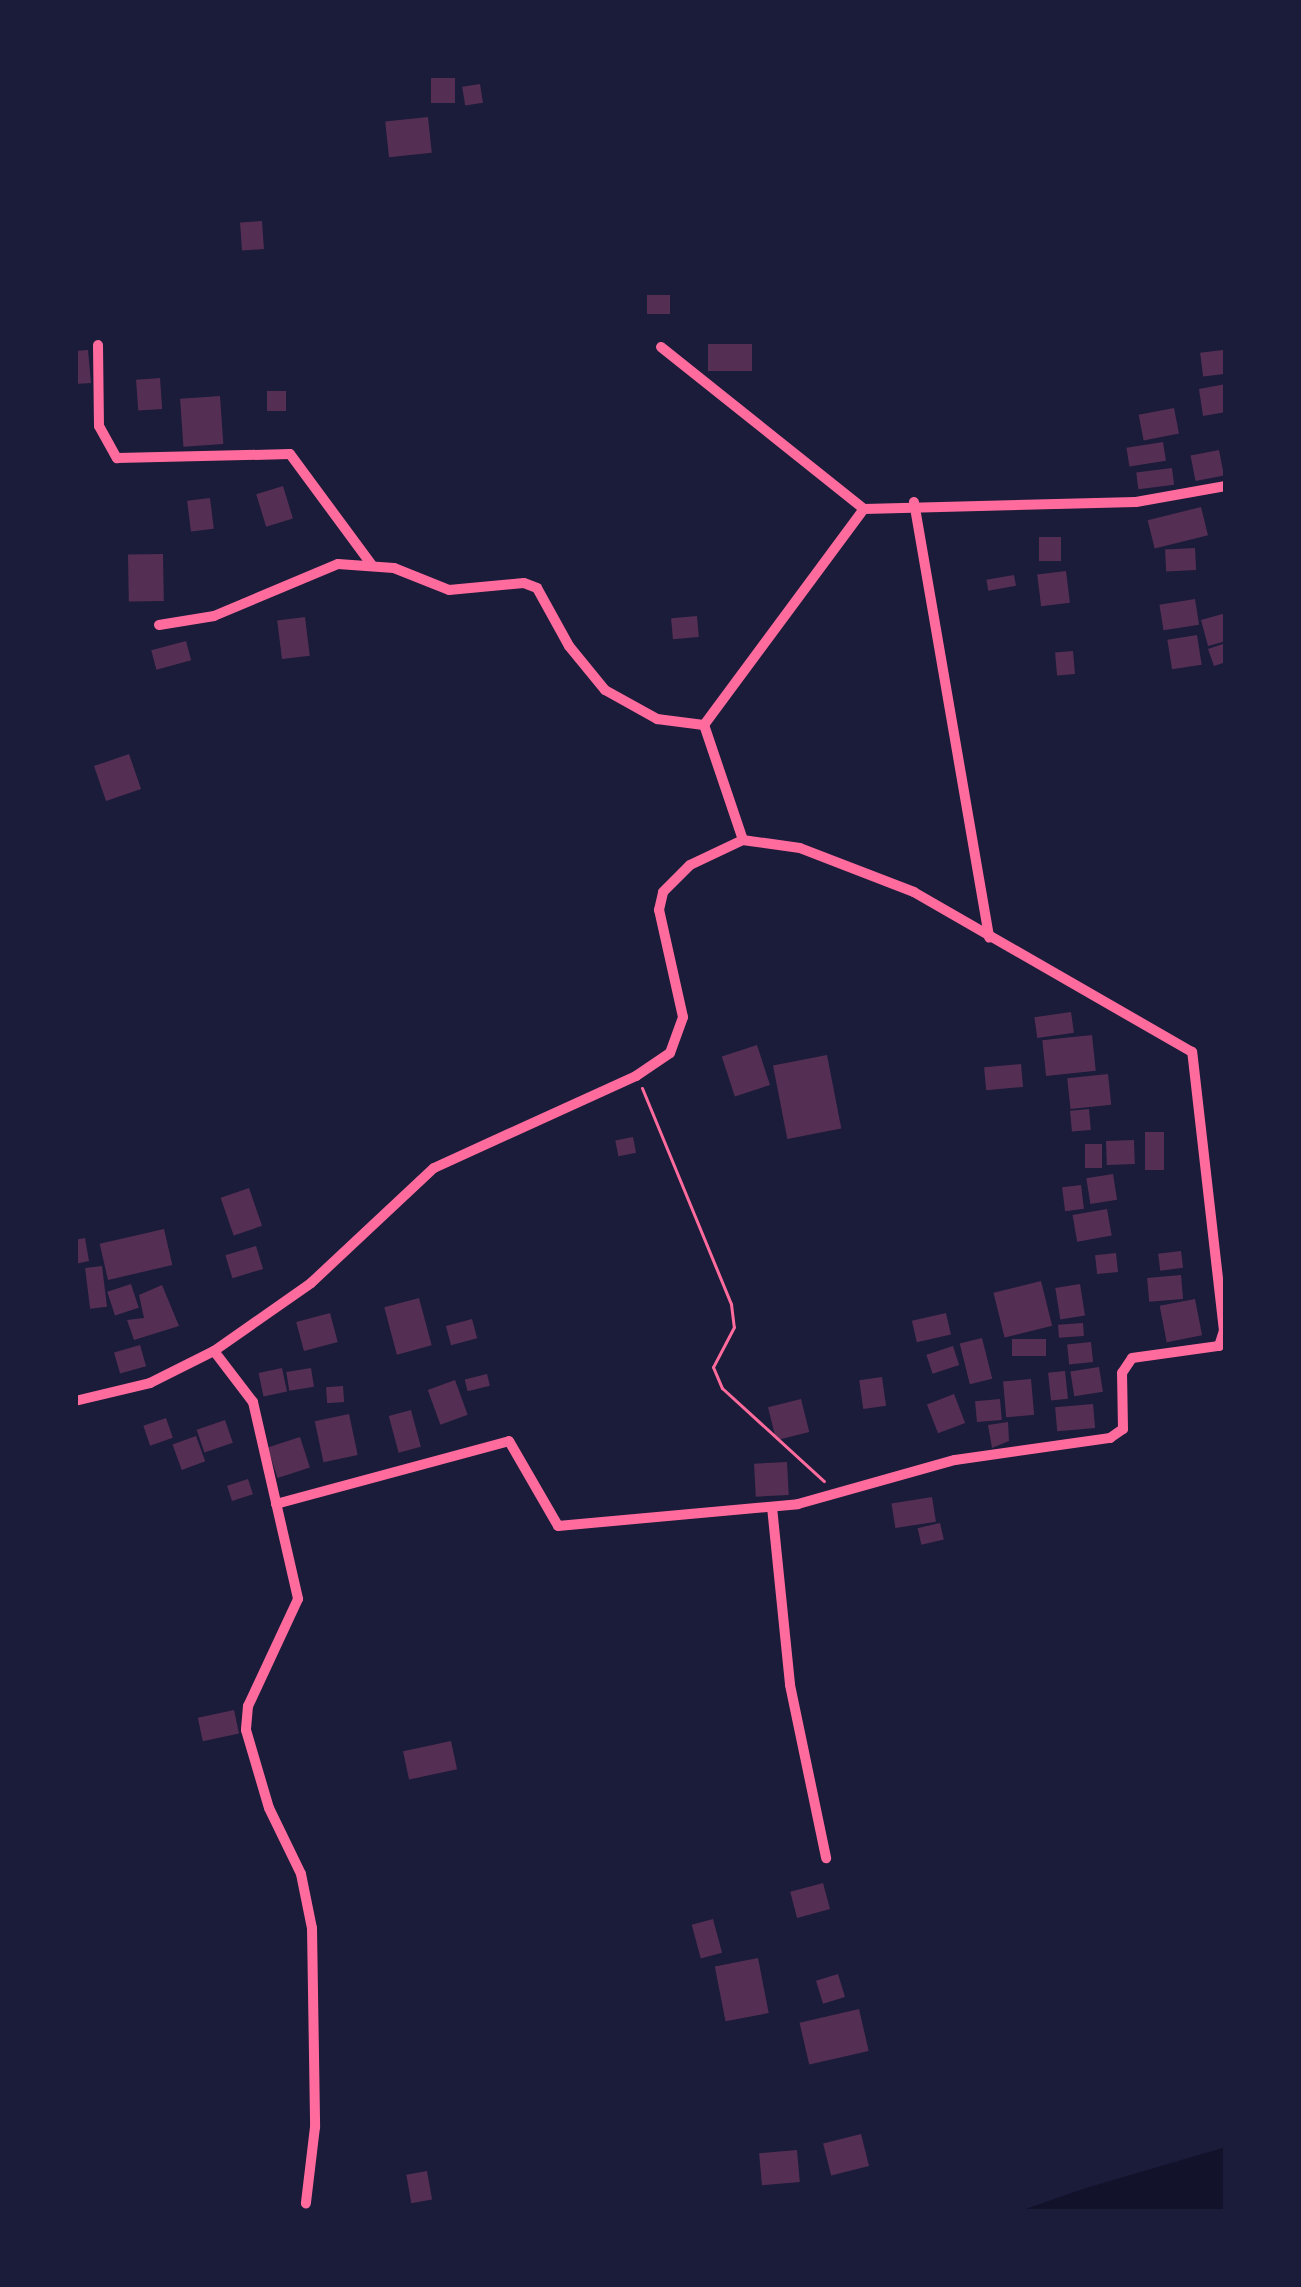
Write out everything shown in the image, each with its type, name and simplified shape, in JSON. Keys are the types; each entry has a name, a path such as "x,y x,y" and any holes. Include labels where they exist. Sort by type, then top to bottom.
{"street":[{"path":"98,345 99,426 117,458 290,454 371,564"},
{"path":"662,347 864,509"},
{"path":"704,725 864,509 914,502 1136,502 1225,492"},
{"path":"914,502 988,938"},
{"path":"159,625 214,616 338,564 371,564 449,590 500,583 537,588 568,646 605,689 657,719 704,725"},
{"path":"704,725 742,840"},
{"path":"75,1401 150,1383 214,1351 311,1282 434,1168 636,1076 670,1053 681,1034 659,910 663,892 690,865 742,840 800,848 914,892 1192,1052 1222,1339 1208,1351 1132,1358 1122,1373 1124,1429 1110,1438 836,1488 772,1507 558,1526 509,1441 276,1504"},
{"path":"214,1351 253,1402 298,1599 248,1706 246,1730 301,1874 317,1986 315,2127 306,2203"},
{"path":"772,1507 790,1685 826,1858"}],"path":[{"path":"636,1076 664,1128 731,1304 734,1327 713,1366 722,1388 836,1488"}],"shaded area":[{"path":"1226,2147 1226,2212 1017,2212 1086,2188"}],"building":[{"path":"431,75 455,75 455,103 431,103"},
{"path":"480,84 483,103 465,106 462,87"},
{"path":"428,117 432,153 389,157 385,121"},
{"path":"262,221 264,249 242,250 240,223"},
{"path":"647,295 670,295 670,314 647,314"},
{"path":"708,344 752,344 752,371 708,371"},
{"path":"88,350 91,383 75,384 75,351"},
{"path":"1223,350 1226,374 1203,377 1200,353"},
{"path":"160,378 162,409 138,411 136,380"},
{"path":"1226,384 1226,412 1203,416 1199,389"},
{"path":"267,391 286,391 286,411 267,411"},
{"path":"220,396 223,444 183,447 180,399"},
{"path":"1174,408 1179,434 1144,440 1139,415"},
{"path":"1163,442 1166,461 1129,467 1126,448"},
{"path":"1219,450 1224,476 1195,481 1191,456"},
{"path":"1172,468 1174,485 1138,489 1136,472"},
{"path":"283,486 293,519 266,527 256,494"},
{"path":"210,498 214,529 191,532 187,501"},
{"path":"1201,507 1208,535 1155,548 1148,520"},
{"path":"1039,537 1061,537 1061,561 1039,561"},
{"path":"1195,548 1196,570 1166,572 1165,550"},
{"path":"163,554 164,601 129,602 128,555"},
{"path":"1066,571 1070,603 1041,606 1037,575"},
{"path":"1014,575 1016,586 988,591 986,580"},
{"path":"1195,599 1199,625 1164,630 1159,605"},
{"path":"1226,613 1226,641 1208,646 1201,620"},
{"path":"697,616 699,637 673,639 671,618"},
{"path":"305,617 310,656 282,659 277,620"},
{"path":"1197,635 1202,665 1172,669 1167,640"},
{"path":"186,641 191,660 156,670 151,650"},
{"path":"1226,643 1226,662 1214,666 1208,649"},
{"path":"1073,651 1075,674 1057,675 1055,653"},
{"path":"129,754 141,789 106,801 94,766"},
{"path":"1071,1012 1074,1033 1037,1038 1034,1017"},
{"path":"1092,1035 1096,1071 1046,1076 1042,1040"},
{"path":"757,1045 770,1085 735,1096 722,1056"},
{"path":"827,1055 841,1129 787,1139 773,1065"},
{"path":"1021,1064 1023,1087 986,1090 984,1067"},
{"path":"1108,1074 1111,1105 1070,1109 1067,1078"},
{"path":"1089,1109 1091,1130 1072,1132 1070,1111"},
{"path":"1145,1132 1164,1132 1164,1170 1145,1170"},
{"path":"633,1137 636,1153 618,1156 615,1140"},
{"path":"1134,1140 1135,1164 1107,1165 1106,1141"},
{"path":"1085,1144 1102,1144 1102,1168 1085,1168"},
{"path":"1113,1174 1117,1200 1090,1204 1086,1178"},
{"path":"1081,1185 1084,1209 1065,1211 1062,1187"},
{"path":"249,1188 262,1226 234,1236 221,1198"},
{"path":"1107,1209 1112,1236 1077,1242 1073,1215"},
{"path":"164,1229 172,1265 108,1280 100,1244"},
{"path":"85,1238 89,1261 75,1264 75,1240"},
{"path":"256,1246 263,1269 232,1278 225,1255"},
{"path":"1181,1251 1183,1268 1160,1271 1158,1254"},
{"path":"1116,1253 1118,1272 1097,1274 1095,1255"},
{"path":"102,1266 107,1307 90,1309 85,1268"},
{"path":"1181,1275 1183,1299 1149,1302 1147,1278"},
{"path":"1041,1281 1052,1326 1005,1337 993,1293"},
{"path":"131,1284 139,1308 115,1316 107,1292"},
{"path":"1080,1284 1085,1316 1060,1320 1055,1288"},
{"path":"162,1285 179,1326 134,1340 127,1320 144,1318 139,1295"},
{"path":"419,1298 432,1345 397,1355 384,1307"},
{"path":"1195,1299 1202,1335 1167,1342 1160,1306"},
{"path":"330,1313 338,1342 304,1351 296,1322"},
{"path":"946,1313 951,1334 917,1342 912,1321"},
{"path":"472,1319 477,1338 451,1345 446,1326"},
{"path":"1083,1323 1084,1336 1059,1338 1058,1325"},
{"path":"982,1338 992,1379 970,1384 960,1344"},
{"path":"1012,1339 1046,1339 1046,1356 1012,1356"},
{"path":"1091,1342 1093,1362 1069,1364 1067,1345"},
{"path":"140,1345 146,1366 120,1374 114,1352"},
{"path":"953,1346 959,1365 933,1374 926,1355"},
{"path":"1099,1367 1103,1392 1074,1396 1070,1372"},
{"path":"282,1368 287,1391 264,1396 259,1373"},
{"path":"311,1368 314,1387 289,1391 286,1372"},
{"path":"1065,1371 1068,1399 1051,1401 1048,1373"},
{"path":"487,1374 490,1386 468,1391 465,1380"},
{"path":"882,1377 886,1406 863,1409 859,1380"},
{"path":"1031,1379 1034,1415 1006,1417 1003,1381"},
{"path":"455,1380 468,1415 440,1425 428,1390"},
{"path":"343,1386 344,1402 327,1403 326,1387"},
{"path":"954,1394 965,1423 938,1433 927,1404"},
{"path":"801,1399 809,1432 776,1440 768,1407"},
{"path":"1000,1399 1002,1420 977,1422 975,1401"},
{"path":"1093,1404 1095,1428 1057,1431 1055,1407"},
{"path":"411,1410 421,1447 399,1453 389,1416"},
{"path":"349,1414 358,1455 323,1462 315,1421"},
{"path":"166,1418 173,1438 150,1446 143,1426"},
{"path":"225,1420 233,1443 204,1452 197,1430"},
{"path":"1008,1422 1009,1441 992,1448 988,1425"},
{"path":"196,1436 205,1461 182,1470 173,1445"},
{"path":"300,1437 310,1467 278,1478 268,1448"},
{"path":"787,1462 789,1495 756,1497 754,1464"},
{"path":"248,1479 253,1494 232,1501 227,1486"},
{"path":"932,1497 936,1522 895,1528 892,1503"},
{"path":"940,1523 944,1540 921,1545 918,1528"},
{"path":"234,1710 239,1733 203,1741 198,1718"},
{"path":"451,1741 457,1769 409,1780 403,1751"},
{"path":"823,1883 830,1909 797,1918 790,1892"},
{"path":"713,1919 722,1953 701,1959 692,1925"},
{"path":"758,1958 769,2013 725,2021 715,1966"},
{"path":"838,1974 845,1997 823,2004 816,1981"},
{"path":"859,2009 869,2051 809,2065 800,2023"},
{"path":"861,2134 869,2166 831,2175 823,2143"},
{"path":"797,2150 800,2182 762,2185 759,2153"},
{"path":"427,2171 432,2200 411,2203 406,2175"}]}
